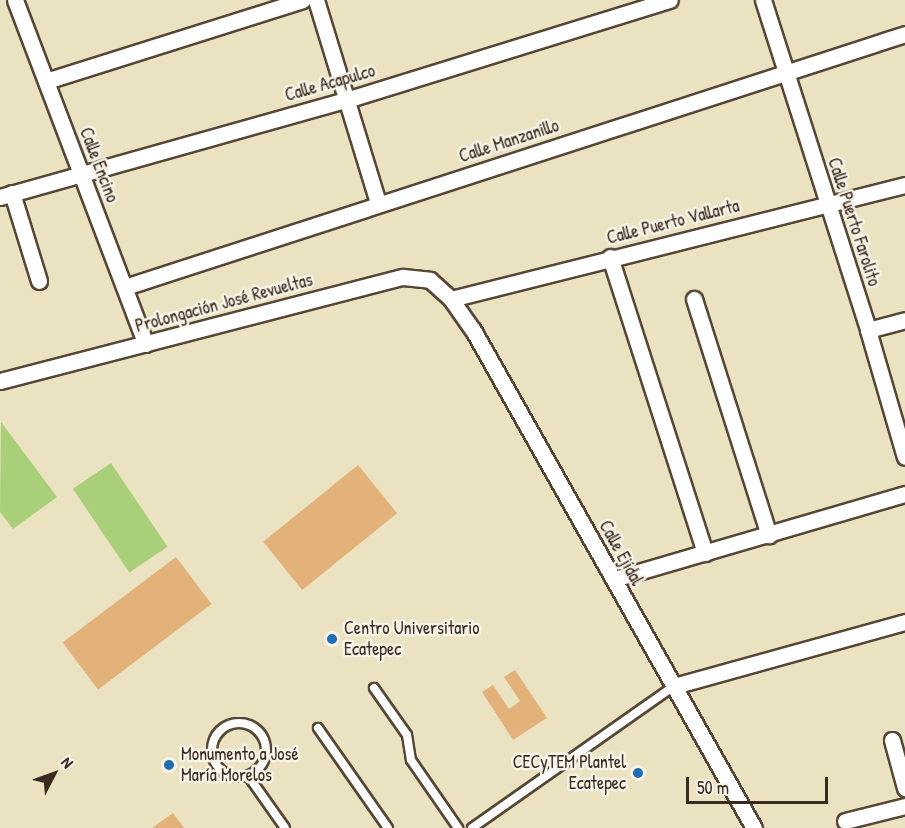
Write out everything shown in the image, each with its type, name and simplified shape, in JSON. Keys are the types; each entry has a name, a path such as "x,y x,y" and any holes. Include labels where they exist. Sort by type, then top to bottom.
{"street":[{"name":"Calle Encino","path":"15,0 146,344"},
{"path":"46,81 303,0"},
{"path":"316,0 378,203"},
{"name":"Calle Acapulco","path":"6,195 80,172 346,100 670,0"},
{"name":"Calle Puerto Farolito","path":"763,0 868,330 905,458"},
{"name":"Calle Manzanillo","path":"125,287 378,203 905,34"},
{"name":"Calle Puerto Vallarta","path":"452,299 905,185"},
{"path":"6,195 39,281"},
{"path":"610,258 705,554"},
{"name":"Prolongación José Revueltas","path":"0,381 403,277 430,280 452,299"},
{"name":"Calle Ejidal","path":"452,299 473,330 754,828"},
{"path":"694,299 769,535"},
{"path":"868,330 905,320"},
{"path":"614,579 905,494"},
{"path":"674,686 905,622"},
{"path":"892,740 905,788"},
{"path":"845,821 905,806"}],"lane":[{"path":"472,828 674,686"},
{"path":"374,688 407,735 411,760 458,828"},
{"path":"242,722 262,734 268,754 262,768 249,777 231,777 216,766 211,748 215,735 226,725 242,722"},
{"path":"318,728 388,828"},
{"path":"249,777 285,828"}],"green space":[{"path":"1,422 57,497 13,529 0,512"},
{"path":"111,463 167,547 129,572 73,489"}],"building":[{"path":"358,465 397,513 302,590 263,542"},
{"path":"176,557 212,604 98,690 63,642"},
{"path":"515,670 547,718 513,740 482,692 493,685 509,709 520,701 504,677"},
{"path":"173,813 184,828 152,828"}],"place":[{"name":"Centro Universitario Ecatepec","path":"332,639"},
{"name":"Monumento a José María Morelos","path":"169,765"},
{"name":"CECyTEM Plantel Ecatepec","path":"638,773"}]}
